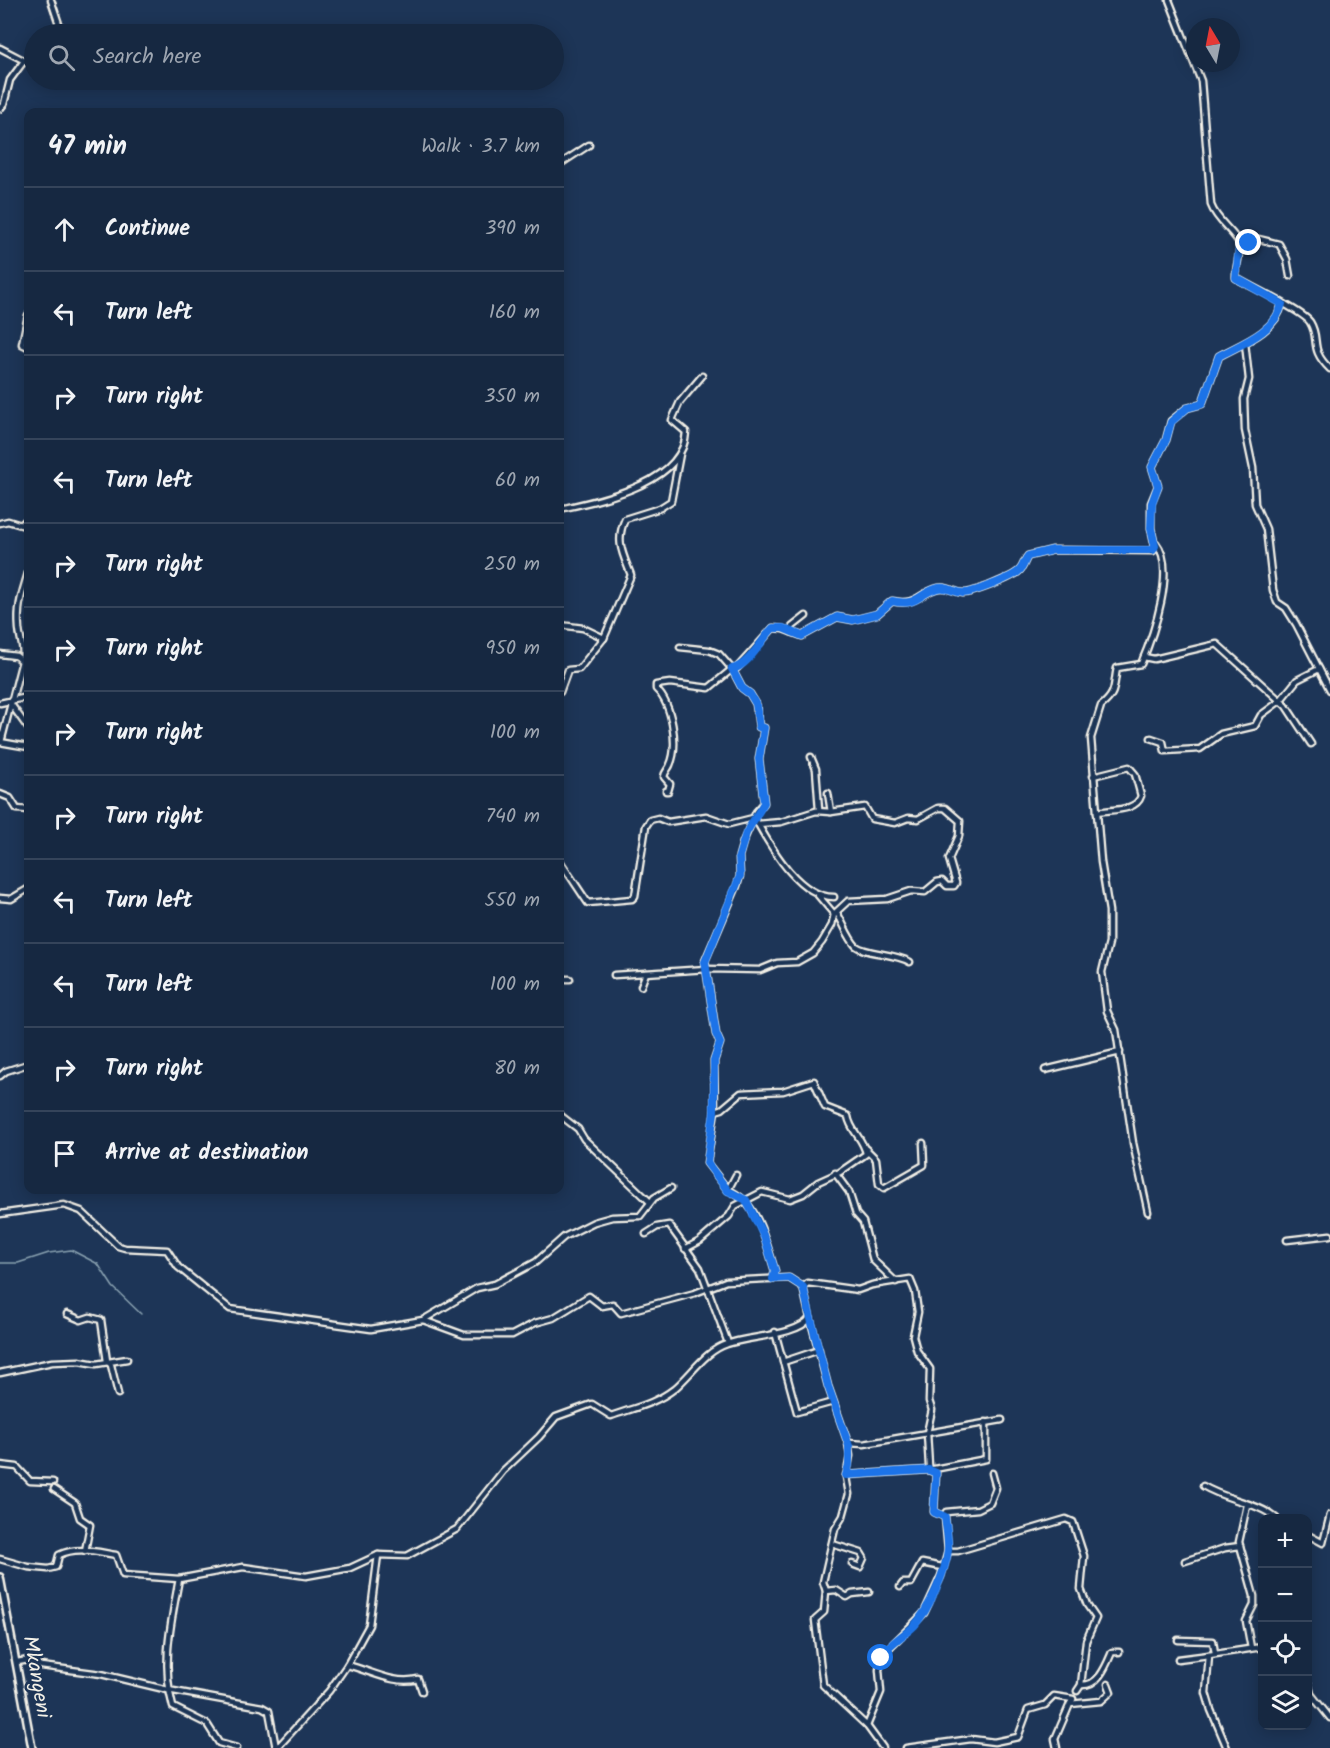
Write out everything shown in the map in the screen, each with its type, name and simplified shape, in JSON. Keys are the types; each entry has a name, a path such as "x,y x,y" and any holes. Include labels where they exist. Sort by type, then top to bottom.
{"street":[{"path":"51,0 59,24"},
{"path":"1169,0 1201,81 1211,205 1219,222 1237,239 1239,246 1236,278 1297,312 1310,322 1317,357 1330,369"},
{"path":"0,48 24,61 10,80 4,104 0,109"},
{"path":"564,161 589,145"},
{"path":"1239,246 1259,239 1280,244 1287,259 1290,276"},
{"path":"666,791 670,784 664,777 671,764 676,737 663,696 656,689 656,685 670,683 709,688 732,669 737,668 773,628 802,636 837,617 853,620 877,614 892,601 901,603 917,600 938,589 951,588 964,594 1015,575 1023,569 1028,556 1053,550 1149,552 1155,546 1152,503 1158,486 1152,467 1166,440 1171,422 1187,408 1202,404 1219,356 1245,344 1266,329 1282,304"},
{"path":"24,329 21,339 24,345"},
{"path":"1245,344 1249,379 1244,399 1245,430 1253,468 1255,504 1266,529 1273,590 1275,598 1286,608 1296,624 1330,690"},
{"path":"564,507 633,489 665,469 686,445 686,432 672,420 680,402 702,376"},
{"path":"564,681 568,670 579,669 604,638 631,575 620,550 621,528 625,519 660,508 671,501 680,454"},
{"path":"0,523 8,521 21,525 24,522"},
{"path":"1148,1212 1133,1143 1116,1030 1107,1011 1102,972 1109,943 1108,911 1090,738 1101,706 1109,702 1113,694 1118,668 1141,664 1156,624 1164,574 1163,551 1154,541"},
{"path":"24,583 18,598 19,629 24,650 0,742 24,746"},
{"path":"791,632 792,627 806,616"},
{"path":"564,626 583,628 604,638"},
{"path":"1144,657 1154,659 1217,644 1258,678 1286,706 1311,744"},
{"path":"680,647 710,650 719,654 732,669 742,688 750,694 756,704 757,724 765,730 759,759 764,803 753,818 740,851 740,876 705,962 716,1034 720,1043 714,1061 714,1112 707,1163 728,1191 746,1200 765,1239 775,1271 773,1279"},
{"path":"0,654 16,657 22,661"},
{"path":"1151,738 1164,742 1164,748 1168,753 1200,749 1221,734 1255,726 1261,715 1280,701 1297,680 1319,669"},
{"path":"0,703 10,703 24,698"},
{"path":"10,703 24,722"},
{"path":"810,757 816,769 819,810"},
{"path":"1093,776 1128,767 1135,774 1140,796 1136,805 1130,808 1097,812"},
{"path":"0,794 10,798 17,809 24,810"},
{"path":"828,794 831,812"},
{"path":"614,975 707,969 760,970 777,963 805,959 822,942 832,925 835,914 848,901 887,899 912,891 925,892 937,882 942,881 947,886 954,886 956,883 949,859 959,836 960,821 945,808 937,808 918,819 908,818 895,823 872,819 865,807 831,812 819,810 781,822 758,824"},
{"path":"564,867 588,903 632,899 646,826 650,820 658,818 668,822 706,816 729,824 753,818"},
{"path":"753,818 772,852 835,914 855,945 870,952 879,951 910,962"},
{"path":"0,898 11,899 24,891"},
{"path":"817,894 834,897"},
{"path":"641,986 646,973"},
{"path":"564,979 570,979"},
{"path":"1045,1070 1120,1052"},
{"path":"0,1076 6,1071 24,1065"},
{"path":"714,1112 722,1109 741,1094 783,1091 814,1081 825,1107 848,1116 854,1132 876,1159 879,1184 884,1188 924,1165 923,1143"},
{"path":"564,1118 578,1129 584,1139 650,1202"},
{"path":"685,1249 700,1240 729,1216 735,1206 762,1192 790,1199 803,1194 814,1184 867,1154 866,1149"},
{"path":"835,1173 849,1192 856,1214 862,1222 873,1260 896,1282"},
{"path":"728,1191 736,1175"},
{"path":"0,1214 64,1205 81,1211 118,1246 167,1250 178,1267 230,1309 246,1314 262,1313 371,1329 423,1320 477,1288 495,1284 536,1262 564,1237 584,1227 612,1217 640,1216 650,1202 671,1188"},
{"path":"646,1234 657,1227 669,1225 700,1268 728,1343"},
{"path":"1287,1240 1330,1235"},
{"path":"423,1320 464,1335 512,1335 535,1323 553,1318 589,1296 602,1306 613,1304 621,1313 726,1281 789,1278 803,1287 833,1402 848,1443 850,1456 846,1475 849,1494 843,1516 835,1529 823,1582 826,1591 825,1612 815,1620 824,1685 856,1713 860,1722 867,1726 883,1748"},
{"path":"803,1287 808,1283 858,1290 872,1285 910,1279 915,1291 918,1312 913,1336 917,1351 930,1369 930,1401 933,1410 927,1433 929,1470"},
{"path":"67,1314 81,1320 90,1317 101,1320 106,1361 111,1365 118,1394"},
{"path":"0,1559 48,1569 56,1567 59,1555 68,1550 85,1551 116,1555 123,1575 179,1579 243,1567 306,1576 350,1568 378,1555 407,1556 457,1529 503,1471 562,1413 584,1409 592,1404 610,1416 650,1404 679,1385 712,1351 728,1343 798,1328 810,1318"},
{"path":"775,1332 797,1413 833,1402"},
{"path":"783,1362 819,1350"},
{"path":"0,1373 52,1362 79,1361 96,1364 127,1359"},
{"path":"848,1443 864,1444 1002,1420"},
{"path":"846,1475 929,1470 986,1459 986,1422"},
{"path":"0,1465 17,1467 30,1480 53,1482"},
{"path":"929,1470 936,1473 934,1512 944,1516"},
{"path":"867,1726 881,1692 879,1670 882,1655 924,1613 933,1598 948,1551 944,1516 946,1512 978,1509 990,1503 996,1488 992,1473"},
{"path":"1203,1486 1270,1514"},
{"path":"54,1490 75,1503 80,1518 90,1525 85,1551"},
{"path":"1247,1505 1241,1526 1240,1546 1254,1596 1254,1605 1246,1621 1251,1648"},
{"path":"1323,1543 1330,1515"},
{"path":"948,1551 958,1551 1066,1519 1073,1522 1084,1556 1081,1589 1087,1605 1096,1618 1086,1641 1082,1685"},
{"path":"1312,1537 1330,1548"},
{"path":"831,1544 861,1553 864,1558 860,1567 852,1564"},
{"path":"1185,1561 1225,1548 1240,1546"},
{"path":"277,1748 326,1694 348,1665 369,1625 378,1555"},
{"path":"900,1587 903,1582 911,1583 922,1563 942,1567"},
{"name":"Mkangeni","path":"0,1577 32,1748"},
{"path":"179,1579 166,1655 168,1690 173,1707 207,1724 219,1743 237,1748"},
{"path":"826,1591 836,1590 847,1597 852,1594 869,1592"},
{"path":"1178,1640 1213,1641 1215,1653"},
{"path":"1178,1659 1258,1647"},
{"path":"1077,1690 1082,1685 1093,1683 1104,1672 1112,1652 1119,1652"},
{"path":"1209,1655 1206,1693 1227,1748"},
{"path":"16,1662 29,1660 41,1666 101,1674 168,1690 262,1707 269,1711 277,1748"},
{"path":"348,1665 370,1670 390,1680 418,1678 422,1691"},
{"path":"1070,1704 1101,1701 1111,1692 1108,1684"},
{"path":"1312,1695 1330,1718"},
{"path":"906,1748 971,1739 994,1742 1018,1737 1028,1710 1045,1705 1054,1696 1073,1699 1055,1739 1057,1748"}],"waterway":[{"path":"0,1263 18,1263 49,1253 71,1250 98,1264 113,1287 141,1314"}],"route":[{"path":"881,1658 887,1648 893,1646 924,1613 933,1598 941,1576 948,1551 945,1517 934,1512 936,1473 929,1470 846,1475 850,1456 849,1446 828,1386 803,1287 797,1281 789,1278 773,1279 775,1271 765,1239 746,1200 728,1191 707,1163 714,1112 716,1078 714,1061 720,1043 716,1034 705,962 740,876 739,856 746,833 756,812 764,803 764,784 759,759 764,740 764,728 757,724 756,704 750,694 742,688 732,669 737,668 773,628 783,628 802,636 837,617 853,620 877,614 887,603 917,600 934,590 951,588 964,594 1015,575 1023,569 1025,557 1053,550 1097,552 1149,552 1153,550 1155,546 1151,528 1152,497 1158,486 1152,467 1166,440 1171,422 1187,408 1197,408 1205,400 1208,383 1219,356 1245,344 1266,329 1281,309 1282,304 1236,278 1239,246 1249,243"}]}
